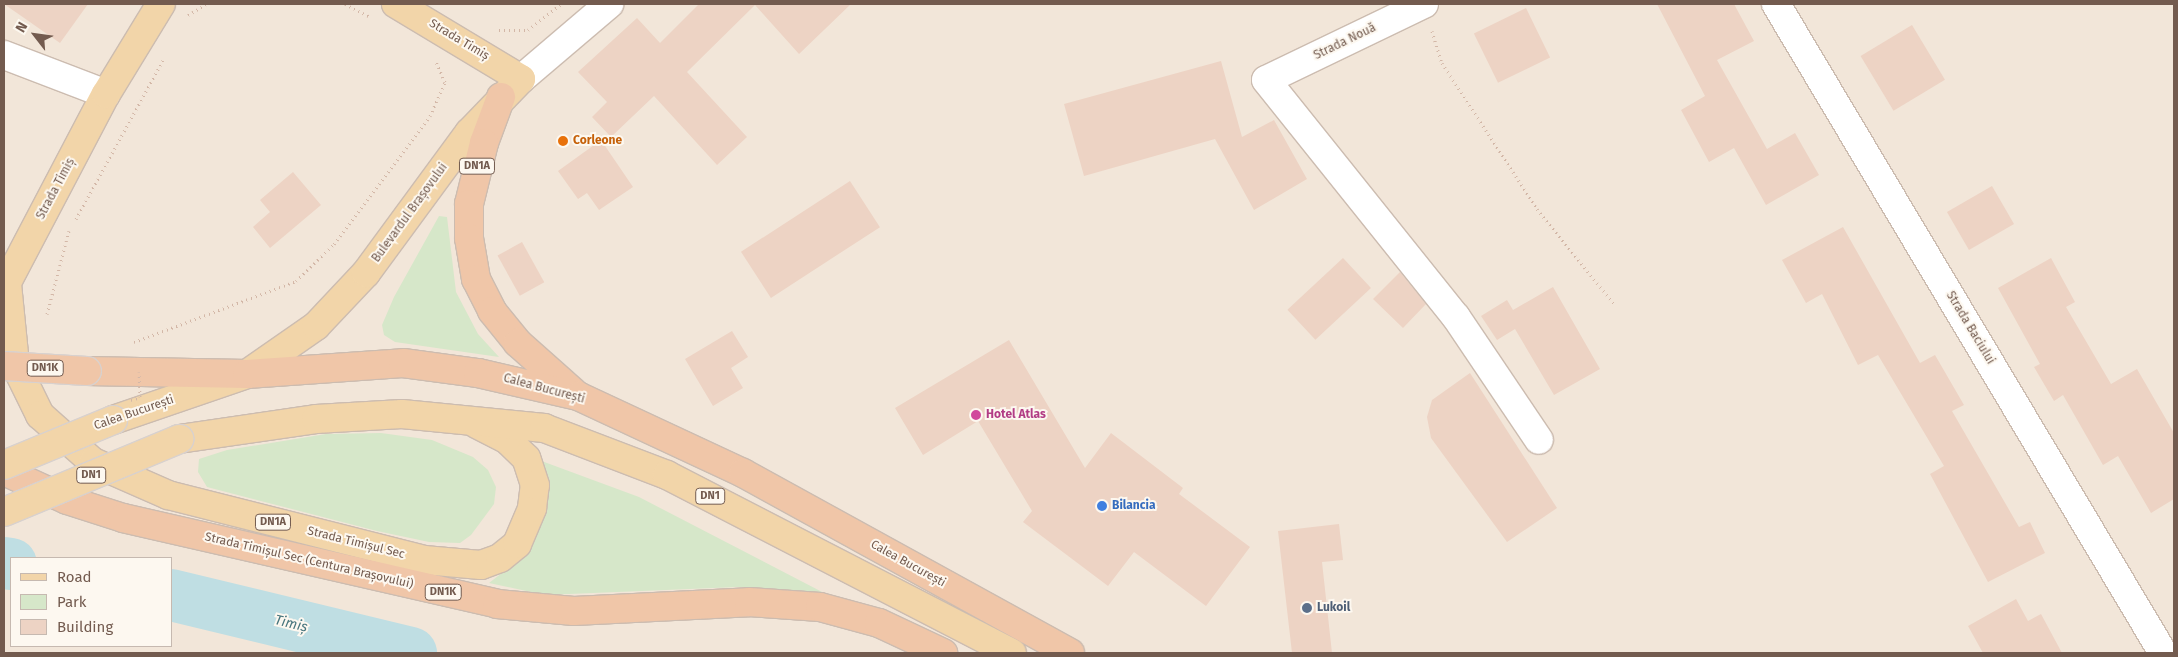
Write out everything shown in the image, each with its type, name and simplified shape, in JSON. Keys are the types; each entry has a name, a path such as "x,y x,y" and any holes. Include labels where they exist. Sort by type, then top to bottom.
{"highway":[{"name":"DN1A","path":"501,97 484,142 470,204 468,238 476,279 492,312 518,343 578,396"},
{"name":"DN1K","path":"8,367 87,371 138,362 247,374"},
{"name":"Calea București","path":"247,374 403,363 478,372 578,396 760,482 1070,653"},
{"name":"Strada Timișul Sec (Centura Brașovului)","path":"9,471 123,518 497,604 574,611 749,602 810,605 879,624 943,653"}],"main road":[{"name":"Strada Timiș","path":"5,286 106,94 161,4"},
{"name":"Strada Timiș","path":"396,4 521,79"},
{"name":"Bulevardul Brașovului","path":"247,374 281,353 341,302 501,97 521,79"},
{"name":"Strada Timișul Sec","path":"5,286 8,367 40,415 93,462 127,480 168,496 406,556 481,565 500,558 517,544 532,508 535,485 526,458 506,439 465,417"},
{"name":"Calea București","path":"9,471 113,420 247,374"},
{"name":"DN1","path":"4,512 179,440 316,419 402,414 465,417 544,428 622,454 768,524 1012,653"},
{"path":"4,455 9,471"}],"street":[{"name":"Bulevardul Brașovului","path":"521,79 609,4"},
{"name":"Strada Baciului","path":"1776,4 2163,653"},
{"name":"Strada Nouă","path":"1426,12 1266,80 1456,317 1539,440"},
{"path":"4,55 106,94"}],"path":[{"path":"184,23 189,14 206,4"},
{"path":"345,4 372,17"},
{"path":"490,27 528,30 561,4"},
{"path":"1426,12 1442,63 1537,209 1615,305"},
{"path":"138,362 134,342 296,281 334,244 430,116 445,82 429,56"},
{"path":"47,314 68,233 164,58"}],"shaded area":[{"path":"4,4 2174,4 2174,653 4,653"}],"green space":[{"path":"439,216 447,217 456,292 478,334 499,357 395,342 384,335 382,325 394,297"},
{"path":"381,433 432,440 473,457 488,470 496,487 494,504 471,535 460,543 429,542 377,531 207,487 198,472 199,459 227,450 326,434"},
{"path":"528,456 639,497 826,594 738,587 545,595 489,583 507,569"}],"building":[{"path":"4,4 88,4 60,43"},
{"path":"699,4 851,4 799,54 755,5 687,72 747,137 717,165 654,96 611,137 592,117 607,102 578,72 637,18 660,43"},
{"path":"1657,4 1734,4 1754,41 1717,60 1767,149 1795,133 1819,175 1766,205 1734,148 1709,162 1681,110 1705,96"},
{"path":"1526,8 1550,57 1498,83 1474,33"},
{"path":"1912,25 1945,80 1894,111 1861,56"},
{"path":"1221,61 1242,137 1274,120 1307,179 1254,210 1215,139 1084,176 1064,104"},
{"path":"601,140 633,187 599,210 587,193 578,199 558,171"},
{"path":"293,172 321,205 270,248 253,227 270,212 260,200"},
{"path":"850,181 880,227 771,298 741,252"},
{"path":"1992,186 2014,224 1969,250 1947,212"},
{"path":"1843,227 1920,363 1935,355 1964,405 1952,411 2019,527 2030,522 2045,553 1988,582 1930,474 1944,466 1878,355 1858,365 1822,294 1806,303 1782,260"},
{"path":"522,242 544,282 520,296 498,256"},
{"path":"1343,258 1371,288 1315,340 1287,310"},
{"path":"2051,258 2075,302 2066,307 2111,384 2137,369 2174,433 2174,499 2151,513 2118,456 2103,465 2063,395 2054,401 2034,367 2040,364 1998,288"},
{"path":"1400,272 1426,304 1403,328 1373,299"},
{"path":"1553,287 1600,369 1554,395 1515,329 1497,340 1481,316 1507,300 1513,310"},
{"path":"732,331 748,357 731,368 743,388 713,406 685,359"},
{"path":"1009,340 1085,468 1111,433 1183,488 1179,494 1250,547 1206,606 1134,552 1108,586 1023,522 1032,511 978,421 923,455 895,408"},
{"path":"1470,373 1557,508 1507,542 1431,438 1427,417 1432,400"},
{"name":"Lukoil","path":"1339,524 1343,560 1322,562 1332,653 1292,653 1278,531"},
{"path":"2016,599 2028,621 2041,614 2062,653 1983,653 1968,626"}],"waterway":[{"name":"Timiș","path":"4,563 10,564"},
{"name":"Timiș","path":"172,595 411,653"}],"place":[{"name":"Corleone","path":"563,141"},
{"name":"Hotel Atlas","path":"976,415"},
{"name":"Bilancia","path":"1102,506"},
{"name":"Lukoil","path":"1307,608"}]}
